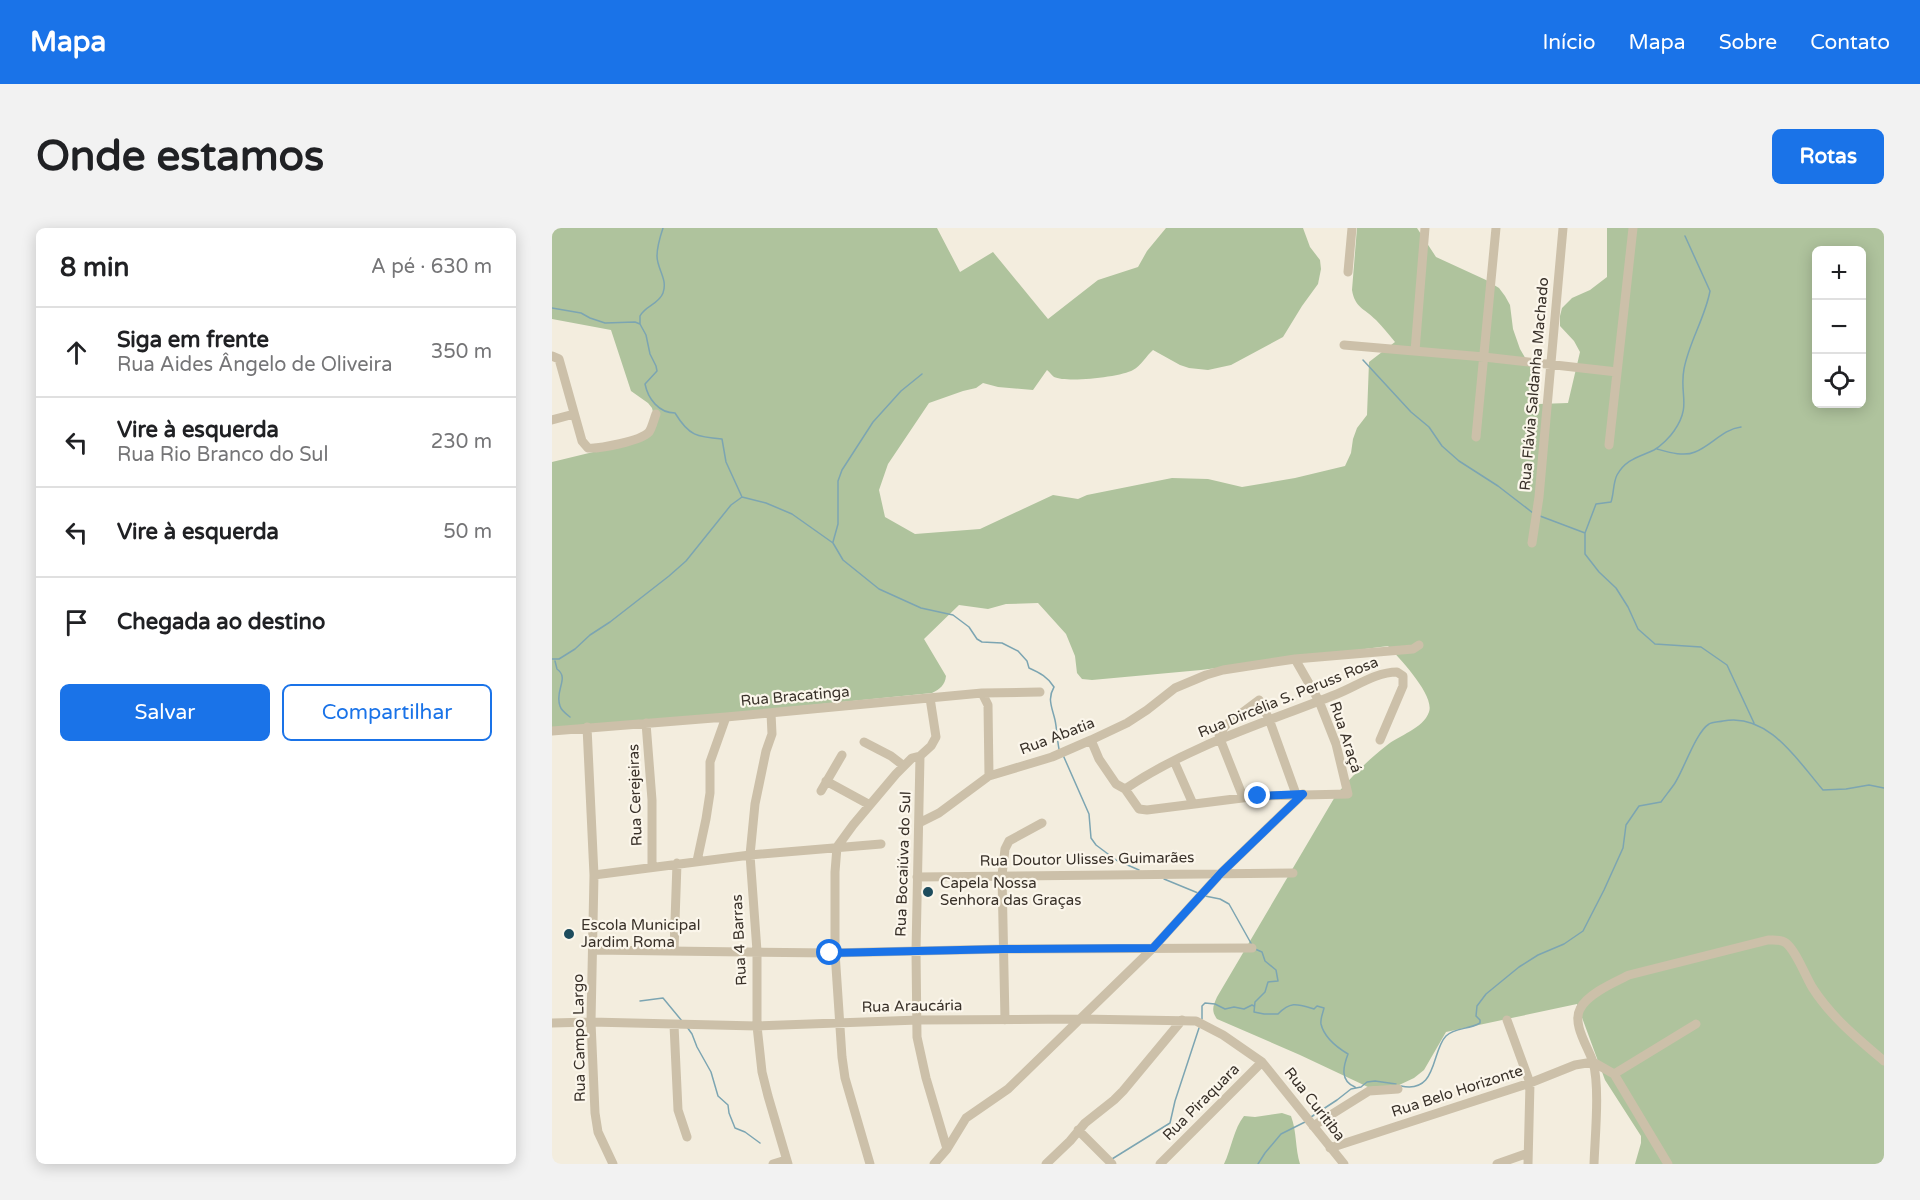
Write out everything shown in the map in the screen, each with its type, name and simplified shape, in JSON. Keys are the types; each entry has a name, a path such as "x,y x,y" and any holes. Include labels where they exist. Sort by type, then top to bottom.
{"street":[{"path":"1348,272 1352,228"},
{"path":"1415,351 1425,228"},
{"path":"1476,437 1496,228"},
{"name":"Rua Flávia Saldanha Machado","path":"1532,543 1539,497 1563,228"},
{"path":"1610,445 1633,228"},
{"path":"1344,345 1484,357 1617,372"},
{"path":"556,358 582,441 588,448 596,449 643,437 650,431 656,414"},
{"path":"552,420 574,414"},
{"path":"1295,659 1413,649 1419,645"},
{"name":"Rua Abatia","path":"919,824 939,813 989,776 1052,757 1127,723 1147,711 1175,688 1223,670 1295,659"},
{"name":"Rua Araçá","path":"1295,659 1319,700 1336,744 1348,794 1299,794"},
{"name":"Rua Dircélia S. Peruss Rosa","path":"1125,789 1147,774 1220,739 1381,674 1397,672 1402,676 1403,686 1380,740"},
{"name":"Rua Bracatinga","path":"552,731 982,693 1040,692"},
{"path":"982,693 988,705 989,776"},
{"path":"870,1164 845,1078 839,1023 835,952 837,847 904,766 931,746 936,737 930,698"},
{"path":"1243,797 1219,734 1227,724 1257,701 1261,701 1299,794"},
{"name":"Rua 4 Barras","path":"771,713 772,734 766,751 755,804 750,855 757,951 757,1026 762,1072 787,1162"},
{"path":"697,861 704,833 710,762 726,717"},
{"name":"Rua Cerejeiras","path":"646,723 652,800 652,866"},
{"name":"Rua Campo Largo","path":"587,727 594,875 591,1022 595,1113 598,1132 613,1164"},
{"path":"1090,740 1099,759 1116,784 1125,789 1139,808 1147,810 1243,797 1299,794"},
{"path":"864,742 891,756 904,766"},
{"path":"842,755 824,786 870,805"},
{"name":"Rua Bocaiúva do Sul","path":"920,756 916,951 918,1037 920,1057 947,1149"},
{"path":"1174,761 1193,804"},
{"path":"934,1164 947,1149 966,1118 1008,1089 1153,948 1221,873 1299,794"},
{"path":"1005,1020 1002,875 1005,849 1009,841 1042,823"},
{"path":"594,875 750,855 881,844"},
{"path":"674,950 677,863"},
{"name":"Rua Doutor Ulisses Guimarães","path":"917,877 1293,873"},
{"path":"1594,1164 1596,1082 1593,1062 1578,1024 1578,1014 1580,1007 1588,999 1612,983 1647,970 1768,940 1785,942 1813,988 1844,1027 1884,1061"},
{"path":"593,950 835,952 1252,948"},
{"name":"Rua Araucária","path":"552,1023 757,1026 918,1020 1182,1020 1196,1021 1223,1035 1262,1062"},
{"path":"1046,1164 1078,1130 1118,1096 1182,1020"},
{"path":"1507,1020 1530,1083 1528,1164"},
{"path":"1614,1074 1696,1024"},
{"path":"674,1025 678,1110 687,1137"},
{"name":"Rua Curitiba","path":"1262,1062 1344,1164"},
{"name":"Rua Piraquara","path":"1160,1164 1262,1062"},
{"path":"1593,1062 1614,1074 1668,1164"},
{"name":"Rua Belo Horizonte","path":"1330,1148 1530,1083 1575,1065 1593,1062"},
{"path":"1313,1126 1369,1091 1398,1089"},
{"path":"1078,1130 1112,1164"},
{"path":"1497,1164 1528,1153"},
{"path":"772,1164 787,1162"}],"green space":[{"path":"552,228 937,228 960,272 993,252 1048,319 1098,280 1138,267 1147,251 1166,228 1303,228 1310,247 1320,260 1318,284 1283,337 1231,365 1208,370 1189,368 1153,350 1136,368 1127,373 1094,378 1061,379 1054,377 1047,370 1033,390 998,387 983,383 976,388 929,403 888,464 879,490 885,517 915,534 980,529 1053,495 1078,499 1087,495 1172,478 1208,479 1242,487 1345,466 1351,453 1357,428 1367,415 1369,362 1395,342 1353,296 1357,228 1417,228 1436,257 1499,288 1510,305 1513,329 1520,349 1530,366 1539,404 1568,403 1580,352 1574,341 1560,326 1560,316 1562,308 1572,298 1590,290 1607,277 1607,228 1884,228 1884,1164 1635,1164 1641,1136 1605,1080 1577,1004 1446,1032 1424,1070 1397,1086 1368,1087 1217,1019 1213,1008 1217,997 1336,795 1373,757 1391,742 1422,723 1429,712 1427,696 1422,687 1388,646 1201,670 1092,680 1082,679 1077,673 1075,656 1066,634 1038,603 1006,604 988,609 959,605 924,639 946,676 942,686 932,693 552,731 552,462 622,445 644,437 654,416 648,403 631,391 611,330 552,319"},
{"path":"1282,1113 1291,1116 1300,1164 1224,1164 1244,1116 1255,1117"}],"waterway":[{"path":"663,228 657,256 664,283 663,293 640,316 640,324 646,335 657,371 645,384 655,404 664,411 675,413 694,434 722,439 726,462 742,497 766,503 792,514 833,543 843,560 879,589 921,608 953,615 969,627 977,639 982,642 1002,643 1018,651 1027,661 1029,668 1043,676 1054,687 1051,703 1059,749"},
{"path":"1685,236 1710,291 1684,369 1682,414 1668,439 1654,450 1629,462 1621,470 1616,478 1611,502 1596,504 1585,533 1585,554 1616,588 1638,629 1655,644 1701,647 1727,665 1754,723"},
{"path":"552,308 581,313 605,323 635,322 640,324"},
{"path":"1363,360 1411,412 1429,427 1442,446 1459,461 1498,486 1533,513"},
{"path":"833,542 838,524 838,481 842,470 873,422 901,391 922,374"},
{"path":"1657,449 1676,454 1691,453 1728,431 1741,427"},
{"path":"552,659 559,659 575,649 590,635 669,576 686,561 731,505 742,497"},
{"path":"1540,516 1585,533"},
{"path":"555,661 562,676 560,706 570,717"},
{"path":"1401,1086 1413,1087 1422,1084 1428,1078 1441,1043 1446,1036 1454,1031 1480,1023 1476,1016 1477,1006 1486,994 1519,967 1538,955 1564,944 1583,931 1623,848 1626,825 1639,806 1661,802 1675,783 1699,735 1709,724 1739,720 1768,731 1792,753 1823,790 1869,785 1884,788"},
{"path":"1063,755 1089,814 1091,838 1096,845 1116,860 1139,870"},
{"path":"1164,879 1198,893"},
{"path":"1205,896 1220,899 1229,904 1252,945"},
{"path":"1255,949 1262,952 1265,961 1276,970 1278,981 1268,982 1265,992 1255,1002 1254,1012 1278,1014 1291,1005 1314,1009 1317,1006 1324,1008 1321,1024 1332,1042 1348,1054 1344,1073 1347,1081 1355,1087"},
{"path":"640,1001 663,998 682,1021"},
{"path":"1202,1019 1202,1006 1205,1003 1215,1004 1225,1009 1234,1007 1244,1009 1254,1006"},
{"path":"687,1027 711,1072 718,1096 728,1105 735,1128 760,1143"},
{"path":"1112,1159 1170,1123 1199,1028"},
{"path":"1311,1117 1351,1089 1361,1087 1367,1082 1396,1084"},
{"path":"1258,1164 1281,1134 1305,1122"}],"place":[{"name":"Capela Nossa Senhora das Graças","path":"928,892"},
{"name":"Escola Municipal Jardim Roma","path":"569,934"}],"route":[{"path":"830,953 1153,948 1221,873 1303,794 1258,796"}]}
